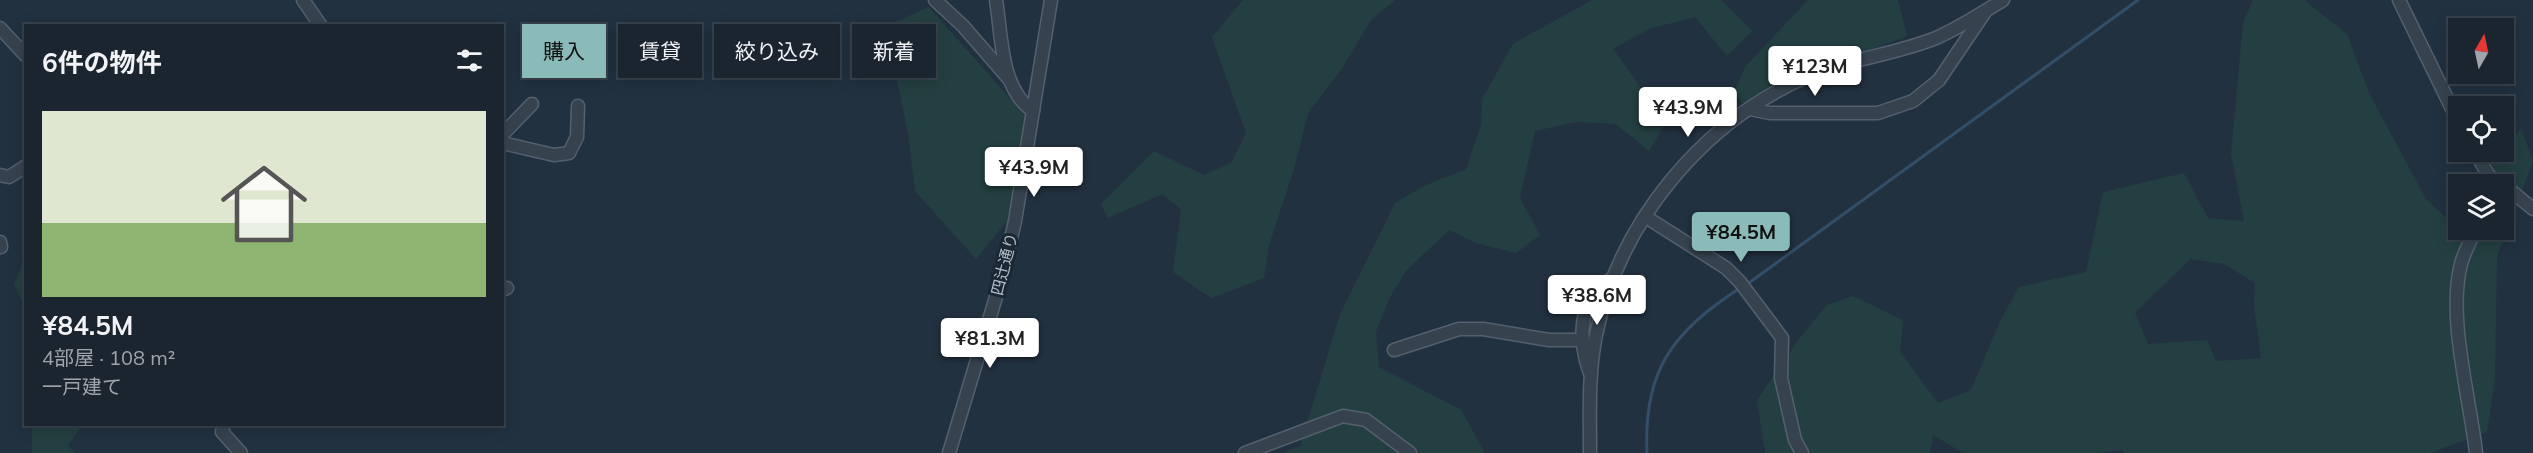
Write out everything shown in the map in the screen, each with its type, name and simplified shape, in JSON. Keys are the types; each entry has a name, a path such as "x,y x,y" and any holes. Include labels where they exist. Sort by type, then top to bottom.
{"street":[{"path":"303,0 320,24"},
{"path":"934,0 963,26 1009,80 1022,104 1033,111"},
{"path":"996,0 1009,80"},
{"name":"四辻通り","path":"949,453 1002,277 1015,221 1051,0"},
{"path":"1590,453 1590,374 1596,335 1614,278 1646,217 1676,173 1695,153 1750,109 1806,77 1937,38 2003,0"},
{"path":"2399,0 2448,100"},
{"path":"1750,109 1770,113 1878,113 1913,101 1939,80 1986,10"},
{"path":"0,28 24,54"},
{"path":"504,133 532,104"},
{"path":"504,143 554,155 569,153 577,137 578,106"},
{"path":"0,175 9,177 24,167"},
{"path":"2514,194 2533,209"},
{"path":"1646,217 1726,268 1740,282 1782,338 1781,378 1795,440 1802,453"},
{"path":"2471,240 2461,264 2458,291 2463,362 2476,453"},
{"path":"1590,374 1583,355 1582,319 1602,283 1614,278"},
{"path":"1394,350 1459,329 1483,329 1549,340 1582,340"},
{"path":"1245,453 1343,416 1366,420 1410,453"},
{"path":"224,426 222,432 241,453"}],"green space":[{"path":"1243,0 1395,0 1371,20 1341,70 1308,113 1294,169 1269,245 1264,278 1211,298 1173,272 1181,209 1162,194 1108,218 1101,204 1154,151 1204,175 1231,163 1246,133 1212,37"},
{"path":"1592,0 1721,0 1752,31 1727,56 1695,17 1649,29 1613,49 1666,122 1649,151 1616,124 1577,122 1535,131 1520,198 1540,235 1516,253 1476,243 1449,230 1406,271 1389,299 1376,332 1379,367 1461,410 1485,453 1283,453 1300,446 1340,314 1395,203 1426,185 1466,169 1481,125 1482,99 1513,44"},
{"path":"1808,0 1898,0 1907,36 1858,54 1824,60 1745,106 1734,93 1745,67"},
{"path":"2253,0 2304,0 2347,34 2369,93 2426,199 2448,219 2448,240 2503,240 2497,257 2495,379 2487,432 2430,453 2125,453 2122,450 2097,453 1963,453 1933,435 1930,453 1765,453 1757,400 1799,339 1827,305 1853,296 1903,320 1900,352 1938,403 1971,390 2000,321 2019,287 2086,272 2103,192 2184,173 2208,218 2244,221 2231,154 2243,23","holes":["2190,259 2224,264 2255,283 2254,305 2261,358 2216,361 2207,340 2148,344 2135,313"]},
{"path":"929,7 1030,121 1016,210 976,259 915,191 908,134 897,78 936,78 936,24 891,24"},
{"path":"2521,128 2533,161 2514,212 2514,174 2490,174 2493,162 2514,162 2514,138"},
{"path":"24,259 24,305 14,285"},
{"path":"32,426 81,426 68,446 75,453 32,453"}],"waterway":[{"path":"1746,285 2138,0"},
{"path":"1647,453 1650,398 1667,356 1680,338 1697,321 1740,288"}]}
